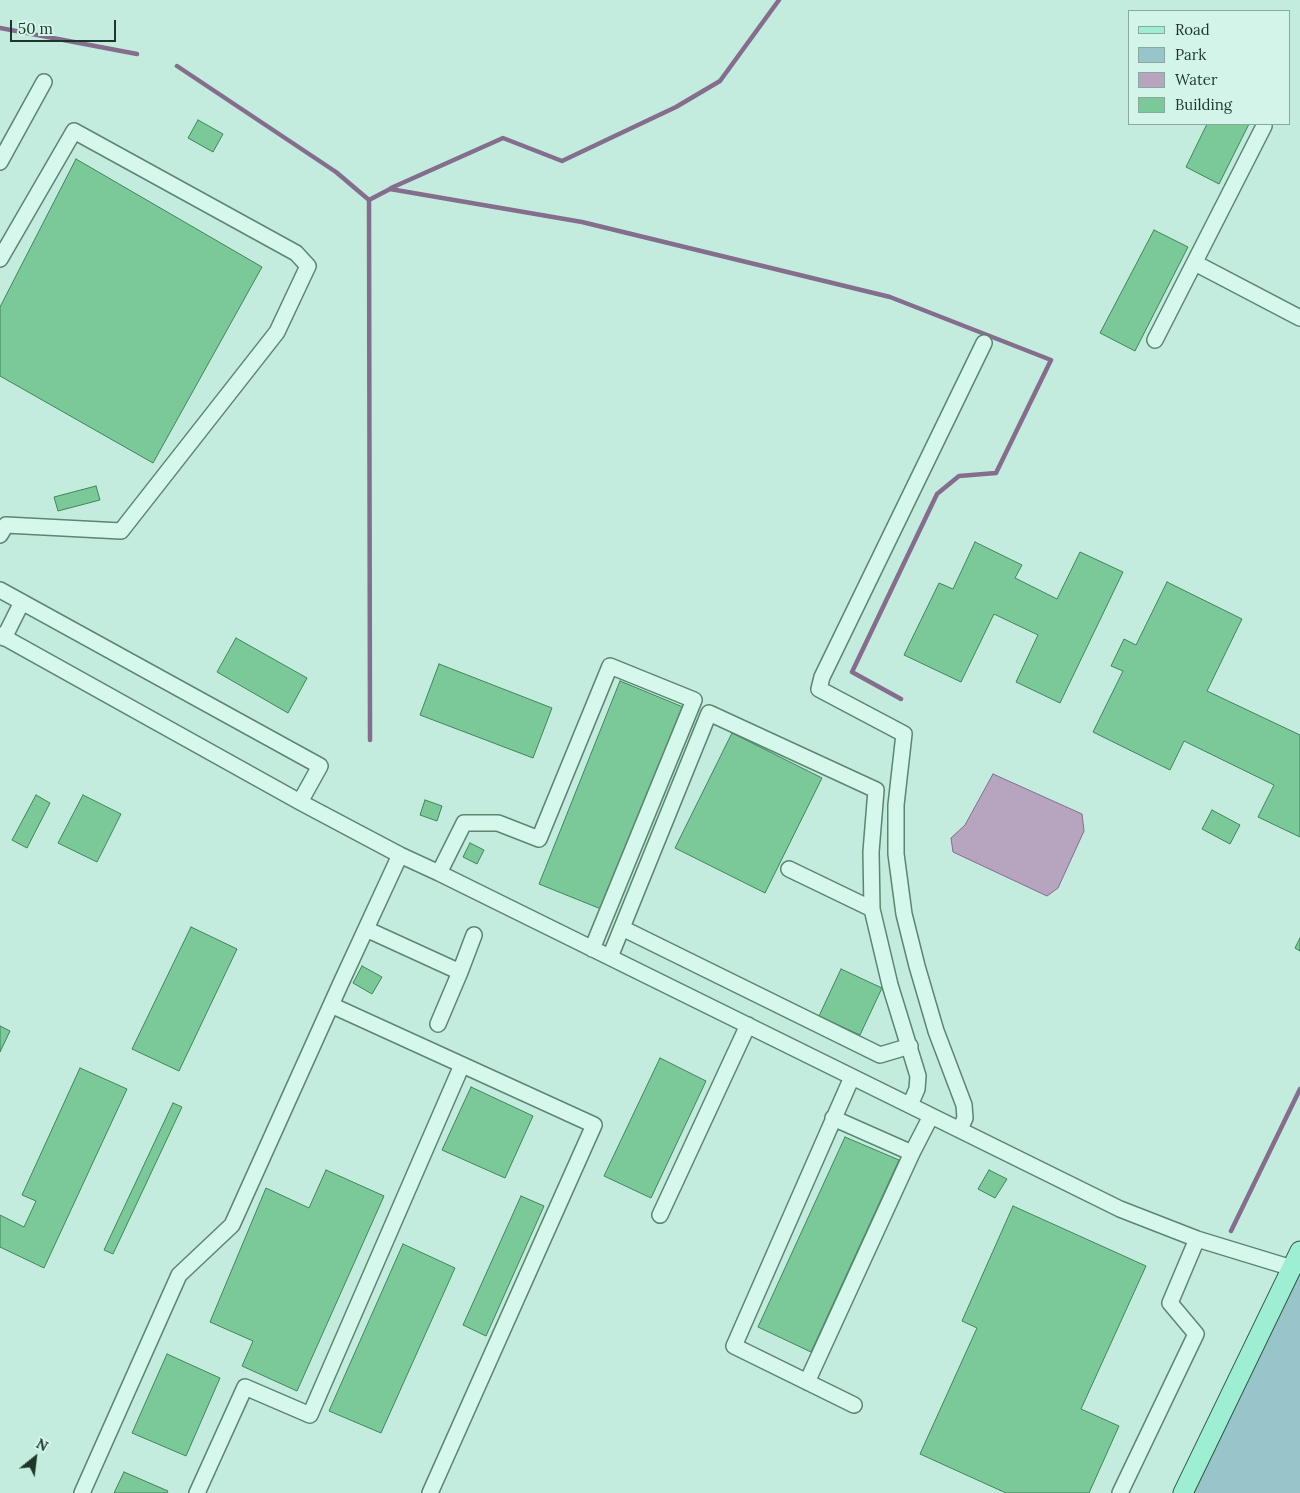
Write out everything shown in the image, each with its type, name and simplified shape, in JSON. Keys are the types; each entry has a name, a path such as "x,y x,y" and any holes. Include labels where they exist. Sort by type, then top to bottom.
{"main road":[{"path":"1183,1493 1300,1251"}],"lane":[{"path":"0,162 44,82"},
{"path":"1155,340 1264,126"},
{"path":"0,259 74,131 296,253 308,266 277,332 122,531 6,525 0,535"},
{"path":"1195,262 1300,318"},
{"path":"960,1130 965,1118 964,1105 936,1031 916,966 904,914 896,854 896,805 904,734 819,688 822,677 984,343"},
{"path":"0,590 320,766 300,802"},
{"path":"22,602 2,637 300,802 400,855 1120,1209 1197,1238 1292,1268"},
{"path":"439,873 464,823 498,823 539,839 610,666 694,700 592,949"},
{"path":"610,957 709,713 876,790 871,852 872,910 890,985 918,1076 917,1089 910,1105"},
{"path":"82,1493 179,1275 232,1225 400,855"},
{"path":"789,869 872,910"},
{"path":"622,928 880,1055 910,1046"},
{"path":"366,929 460,972"},
{"path":"438,1024 474,936"},
{"path":"331,1005 594,1126 430,1493"},
{"path":"660,1215 748,1025"},
{"path":"197,1493 246,1387 310,1416 462,1066"},
{"path":"852,1077 734,1346 854,1405"},
{"path":"807,1382 912,1153 931,1116"},
{"path":"833,1118 912,1153"},
{"path":"1120,1493 1196,1334 1170,1303 1197,1238"}],"green space":[{"path":"1300,1273 1300,1493 1193,1493"}],"water":[{"path":"993,774 1082,814 1084,831 1058,888 1047,896 953,852 951,838 965,825"}],"building":[{"path":"198,120 223,134 213,152 188,138"},
{"path":"1207,125 1248,125 1219,184 1186,167"},
{"path":"76,159 262,267 153,463 0,376 0,307"},
{"path":"1154,230 1188,247 1135,351 1100,333"},
{"path":"96,486 100,500 58,511 54,497"},
{"path":"975,542 1022,565 1015,578 1057,599 1080,552 1123,572 1060,703 1016,682 1038,635 994,614 961,682 904,655 939,583 953,589"},
{"path":"1167,582 1242,619 1207,691 1300,735 1300,837 1258,817 1274,785 1184,741 1170,770 1093,732 1123,671 1111,666 1124,639 1136,645"},
{"path":"236,638 307,678 288,713 217,672"},
{"path":"439,664 552,708 533,758 420,715"},
{"path":"620,681 683,707 601,909 539,884"},
{"path":"732,733 822,778 765,893 675,848"},
{"path":"36,795 50,803 27,848 12,840"},
{"path":"83,795 121,814 97,862 58,843"},
{"path":"425,800 442,806 437,821 420,815"},
{"path":"1212,810 1240,825 1230,844 1202,829"},
{"path":"470,843 484,850 477,864 463,857"},
{"path":"191,927 237,949 179,1071 132,1049"},
{"path":"1300,938 1300,951 1295,948"},
{"path":"362,966 382,977 372,994 353,983"},
{"path":"841,969 882,988 860,1035 819,1016"},
{"path":"0,1026 10,1031 0,1052"},
{"path":"660,1058 706,1081 651,1198 604,1176"},
{"path":"80,1068 127,1089 44,1268 0,1247 0,1215 24,1227 36,1201 22,1195"},
{"path":"471,1087 533,1116 505,1178 442,1150"},
{"path":"173,1103 182,1107 113,1254 104,1250"},
{"path":"845,1137 899,1160 811,1352 758,1327"},
{"path":"326,1170 384,1196 297,1391 242,1366 253,1341 210,1322 266,1188 309,1208"},
{"path":"989,1170 1007,1179 995,1198 978,1189"},
{"path":"521,1196 544,1206 486,1336 463,1325"},
{"path":"1013,1206 1146,1266 1081,1409 1119,1426 1089,1493 1006,1493 920,1454 977,1328 962,1321"},
{"path":"403,1244 455,1268 381,1433 329,1411"},
{"path":"167,1354 220,1378 186,1456 132,1433"},
{"path":"124,1472 168,1491 167,1493 114,1493"}],"waterway":[{"path":"391,188 503,138 562,161 676,107 720,81 779,0"},
{"path":"0,28 137,54"},
{"path":"177,66 336,172 369,200"},
{"path":"370,740 369,200 390,189 582,222 890,297 1051,360 996,473 959,476 937,494 852,672 901,699"},
{"path":"1231,1231 1300,1089"}]}
